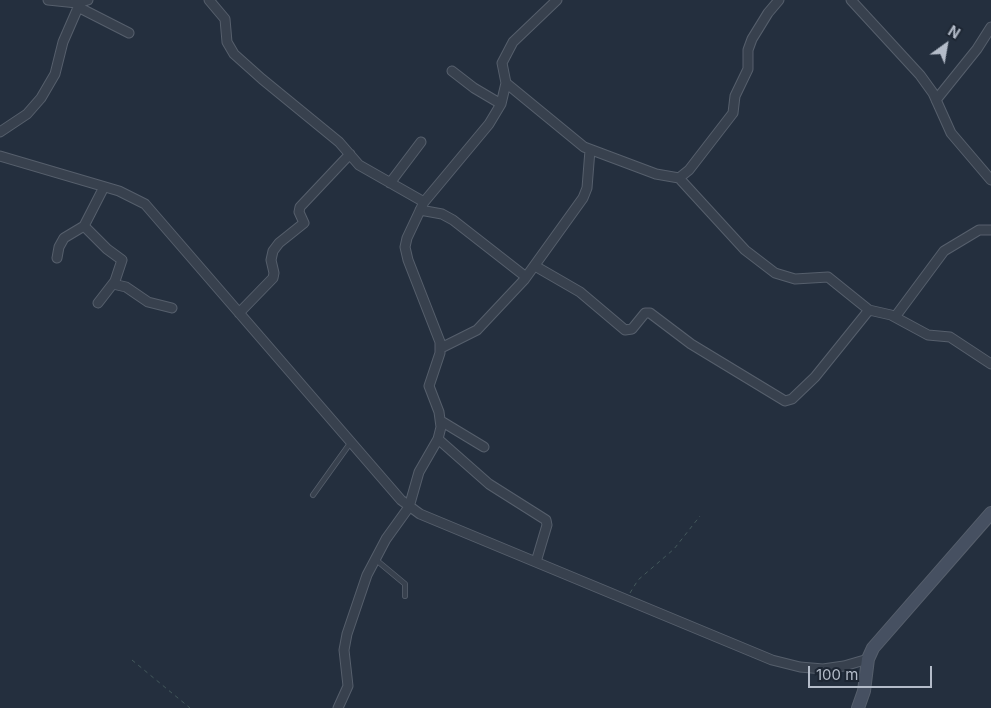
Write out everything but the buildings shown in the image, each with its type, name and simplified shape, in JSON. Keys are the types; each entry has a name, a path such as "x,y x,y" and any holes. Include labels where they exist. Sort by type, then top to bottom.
{"street":[{"path":"48,0 82,3 129,33"},
{"path":"209,0 225,19 230,50 262,80 339,142 362,167 390,183 422,206 453,220 526,277"},
{"path":"338,708 348,686 344,650 347,634 374,558 409,507 420,472 438,439 441,421 429,386 441,348 405,247 410,229 422,206 489,124 501,104 506,83 502,62 513,42 557,0"},
{"path":"679,178 689,170 733,113 735,96 748,69 748,50 752,39 768,13 779,0"},
{"path":"851,0 920,75 936,100 951,133 991,180"},
{"path":"0,132 27,114 41,98 55,74 63,42 82,3"},
{"path":"936,100 977,49 991,27"},
{"path":"452,70 474,88 501,104"},
{"path":"506,83 546,114 570,137 590,150 656,174 679,178 745,250 768,268 789,278 828,277 869,310 895,317 924,333 953,339 991,364"},
{"path":"390,183 421,142"},
{"path":"441,348 477,330 535,266 586,193 590,150"},
{"path":"239,313 273,278 274,273 271,260 273,251 279,243 303,224 299,211 300,207 350,154"},
{"path":"0,156 104,187 135,198 150,209 409,507 438,522 781,663 823,669 844,666 868,659"},
{"path":"57,258 59,247 64,238 84,226 104,187"},
{"path":"84,226 107,249 122,259 113,284 98,303"},
{"path":"895,317 944,251 979,230 991,230"},
{"path":"535,266 580,292 625,330 632,329 645,313 650,312 690,344 785,401 792,399 814,377 869,310"},
{"path":"113,284 126,288 148,302 172,308"},
{"path":"441,421 484,446"},
{"path":"438,439 490,484 546,520 547,525 536,562"},
{"path":"858,708 864,691 868,659 873,648 991,513"}],"lane":[{"path":"313,495 351,442"},
{"path":"374,558 405,584 405,596"}],"path":[{"path":"625,600 638,580 674,549 700,516"},
{"path":"132,660 190,708"}]}
